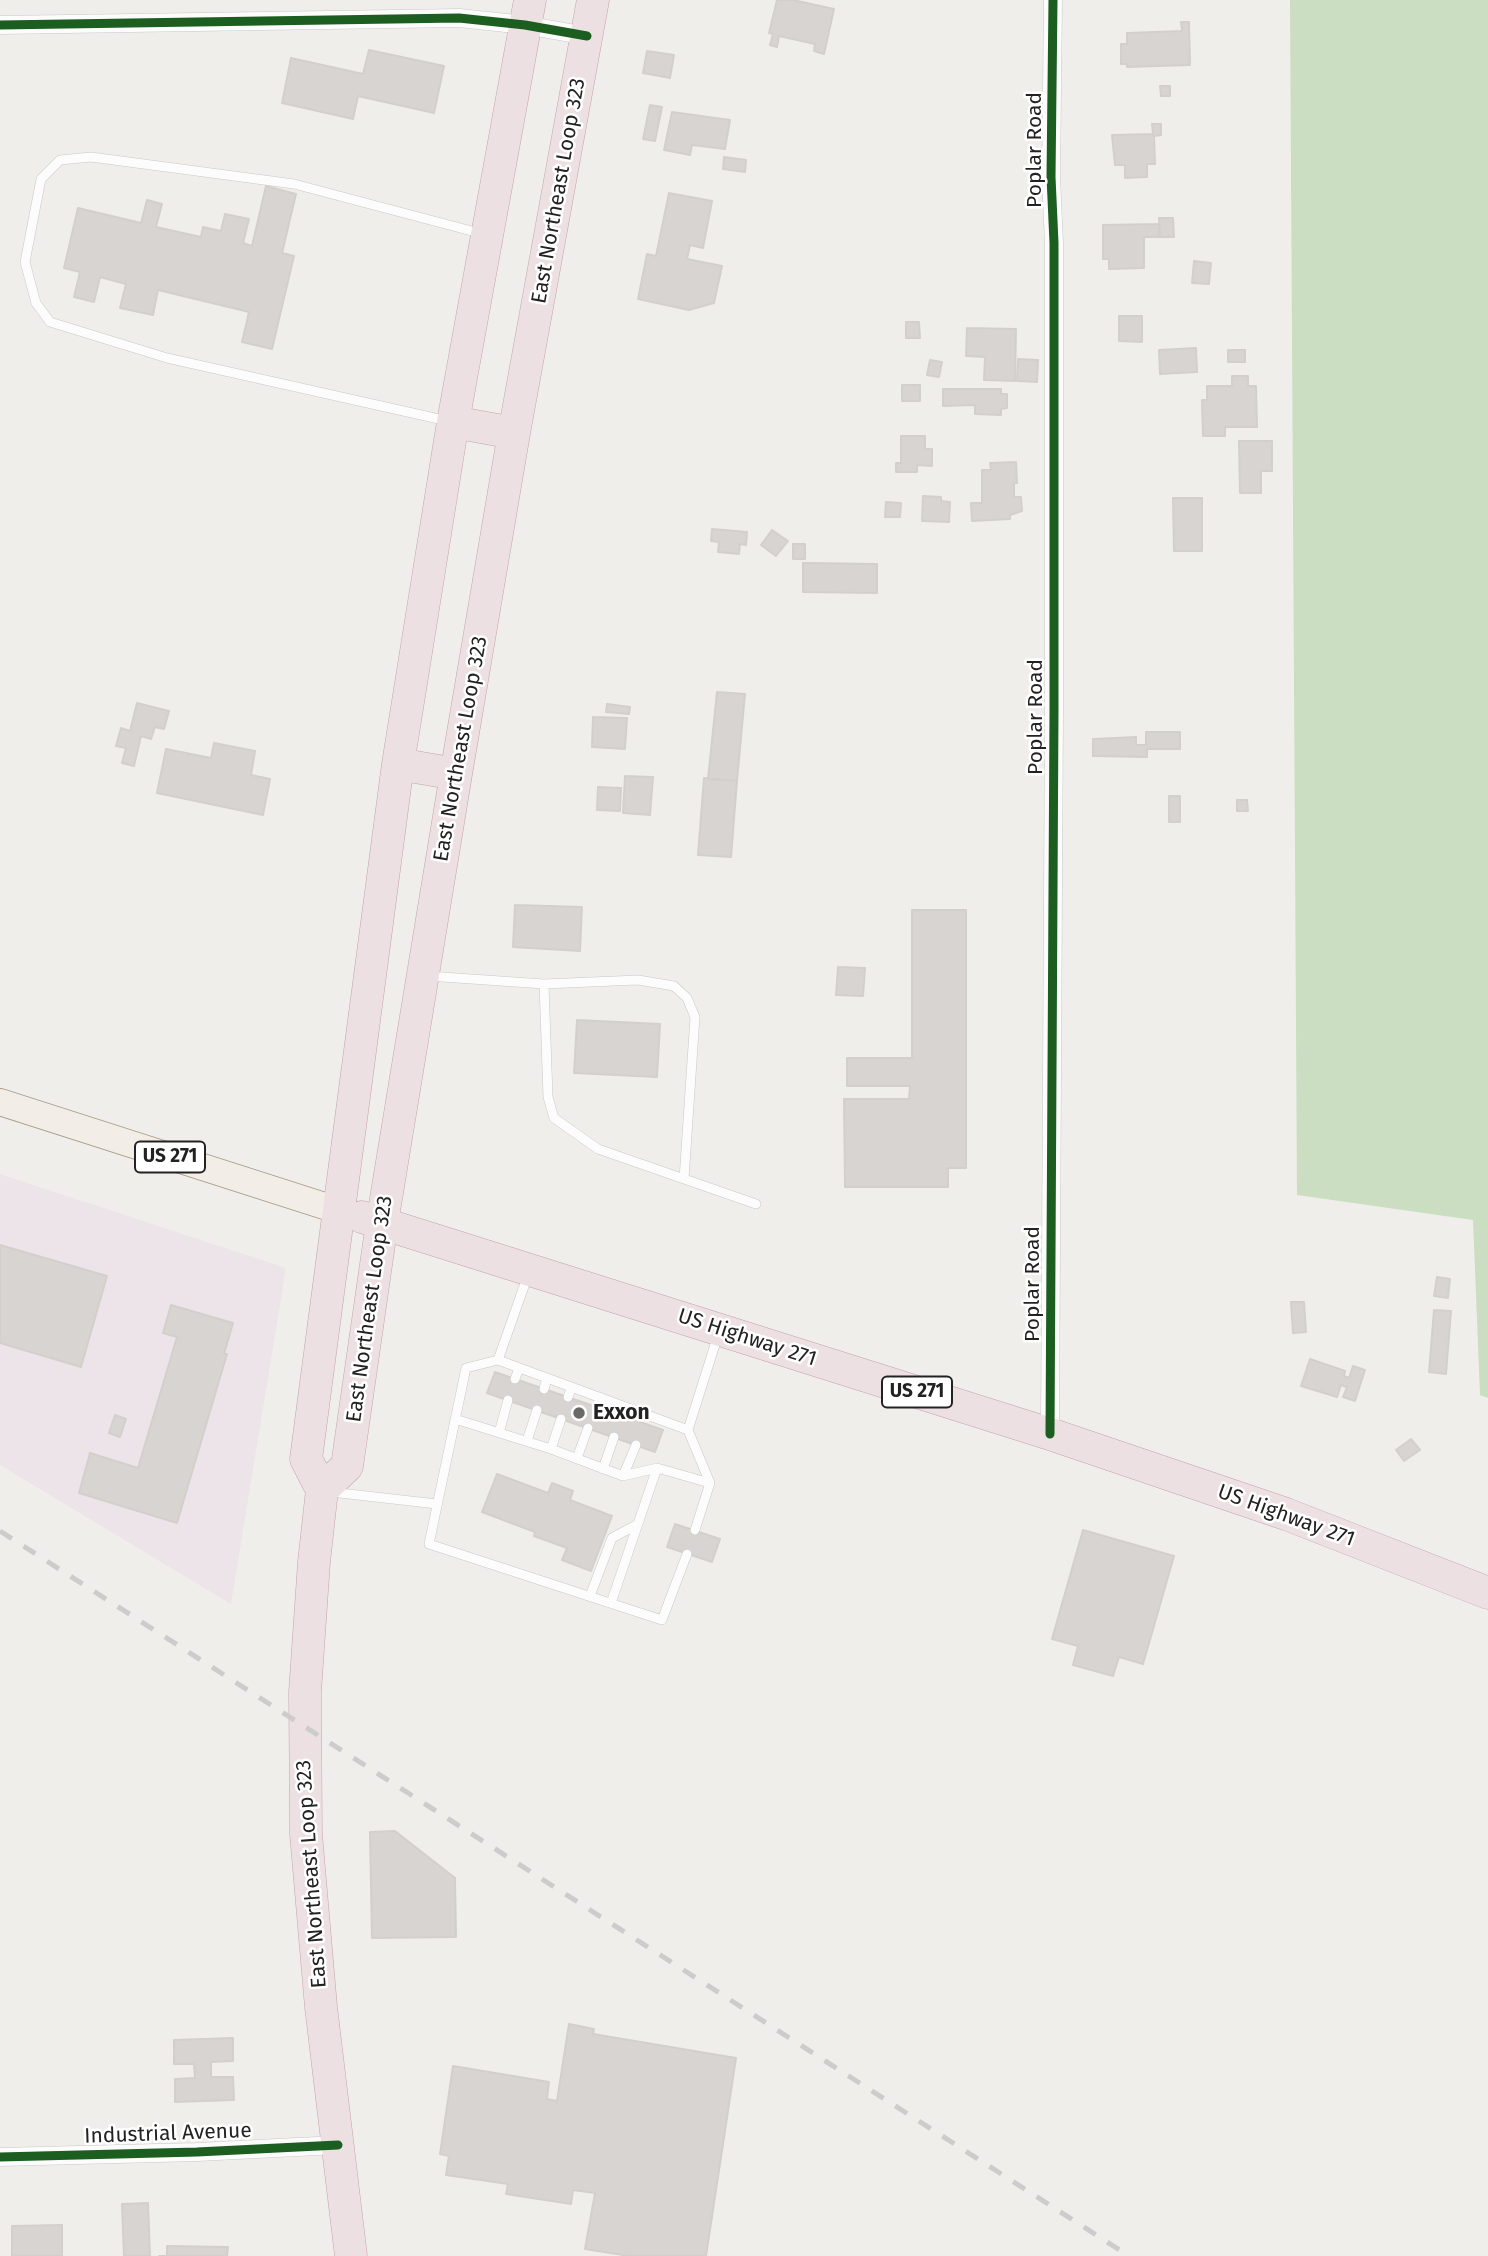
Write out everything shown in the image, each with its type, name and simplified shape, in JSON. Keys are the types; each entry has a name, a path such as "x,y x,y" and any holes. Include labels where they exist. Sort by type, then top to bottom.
{"highway":[{"name":"East Northeast Loop 323","path":"322,1490 347,1466 382,1223 456,774 514,433 593,0"},
{"name":"East Northeast Loop 323","path":"351,2256 318,1984 305,1796 307,1657 322,1490 306,1459 398,764 453,422 528,12"},
{"path":"453,422 514,433"},
{"path":"398,764 456,774"},
{"name":"US Highway 271","path":"340,1211 1050,1434 1286,1514 1488,1593"}],"main road":[{"name":"US Highway 271","path":"0,1102 340,1211"}],"street":[{"name":"Poplar Road","path":"1050,1434 1054,710 1052,0"},
{"path":"0,25 459,18 528,12 586,36"},
{"name":"Industrial Avenue","path":"0,2157 338,2145"}],"lane":[{"path":"453,422 167,358 50,322 36,303 25,262 41,179 60,160 91,157 294,184 487,235"},
{"path":"423,976 544,984 638,980 674,986 687,998 695,1017 684,1179"},
{"path":"544,984 548,1097 554,1118 598,1149 756,1204"},
{"path":"498,1360 530,1270"},
{"path":"695,1530 710,1483 688,1430 720,1329"},
{"path":"687,1554 662,1620 429,1545 466,1368 498,1360 600,1397 623,1411 688,1430"},
{"path":"515,1379 519,1368"},
{"path":"544,1389 547,1378"},
{"path":"568,1398 572,1387"},
{"path":"597,1407 600,1397"},
{"path":"499,1433 508,1400"},
{"path":"527,1441 537,1410"},
{"path":"455,1419 551,1449 623,1476 657,1468 710,1483"},
{"path":"551,1449 561,1419"},
{"path":"577,1458 588,1428"},
{"path":"603,1469 614,1437"},
{"path":"623,1476 636,1445"},
{"path":"611,1604 657,1468"},
{"path":"322,1490 437,1504"},
{"path":"590,1596 612,1538 638,1524"}],"shaded area":[{"path":"0,1174 286,1268 231,1604 0,1465"}],"green space":[{"path":"1290,0 1488,0 1488,1398 1480,1395 1473,1220 1297,1195"}],"building":[{"path":"777,0 793,0 834,9 824,54 814,51 815,44 779,36 777,47 770,45 773,34 769,33"},
{"path":"1181,22 1189,22 1190,65 1127,67 1127,64 1121,64 1121,44 1127,44 1127,33 1182,31"},
{"path":"369,50 444,66 434,113 358,96 353,119 282,103 291,58 363,74"},
{"path":"647,51 674,55 670,78 643,73"},
{"path":"1160,86 1170,86 1170,96 1161,96"},
{"path":"650,105 662,107 655,141 643,139"},
{"path":"672,112 730,120 725,149 692,145 690,155 664,150"},
{"path":"1152,124 1161,124 1161,135 1154,136 1155,164 1147,164 1147,177 1125,178 1125,165 1115,165 1112,135 1153,134"},
{"path":"724,157 746,160 745,172 723,169"},
{"path":"266,186 296,194 282,253 294,256 272,349 242,342 249,312 158,290 153,315 120,308 126,284 100,277 94,302 74,297 80,272 64,268 78,208 141,223 147,200 162,204 156,227 201,237 203,227 221,231 225,214 249,219 243,243 252,246"},
{"path":"669,193 712,201 703,248 690,245 687,259 722,266 714,303 689,310 638,299 647,254 656,256"},
{"path":"1159,218 1173,218 1174,237 1160,237"},
{"path":"1159,224 1159,237 1144,237 1144,268 1109,269 1109,259 1103,259 1103,225"},
{"path":"1194,261 1211,263 1209,284 1192,283"},
{"path":"1119,316 1142,316 1142,342 1119,341"},
{"path":"906,322 919,322 920,338 906,338"},
{"path":"967,328 1016,329 1015,381 984,380 985,357 966,356"},
{"path":"1196,348 1197,372 1160,374 1159,350"},
{"path":"1228,350 1245,350 1245,362 1228,362"},
{"path":"1018,359 1038,360 1037,382 1017,381"},
{"path":"930,360 942,362 939,377 927,375"},
{"path":"1232,376 1248,376 1248,386 1256,386 1257,427 1225,427 1225,436 1203,436 1202,400 1207,400 1207,386 1232,386"},
{"path":"902,385 920,385 920,401 902,401"},
{"path":"943,389 1001,389 1001,394 1007,394 1007,408 1001,409 1001,415 975,414 975,405 943,406"},
{"path":"901,436 925,436 925,449 932,449 932,466 917,465 917,472 896,472 896,463 901,463"},
{"path":"1239,441 1272,441 1272,471 1261,471 1261,493 1240,493"},
{"path":"1016,462 1017,483 1014,483 1014,497 1021,497 1022,511 1010,515 1010,519 972,521 971,503 982,503 982,470 991,470 990,463"},
{"path":"923,496 941,497 941,501 950,502 949,522 922,521"},
{"path":"1173,498 1202,498 1202,551 1174,551"},
{"path":"886,502 901,503 900,517 885,517"},
{"path":"712,529 747,532 746,545 740,544 739,554 718,552 719,542 711,541"},
{"path":"772,530 788,541 776,556 761,545"},
{"path":"793,544 805,544 805,559 793,559"},
{"path":"803,563 877,564 877,593 803,592"},
{"path":"717,692 745,694 737,781 708,779"},
{"path":"137,703 169,711 164,729 155,727 151,739 141,736 134,766 122,763 126,748 116,746 121,728 130,731"},
{"path":"607,704 630,707 629,714 606,712"},
{"path":"593,717 627,718 625,749 592,747"},
{"path":"1146,732 1180,732 1180,749 1147,749 1147,757 1093,756 1093,739 1136,737 1136,745 1146,745"},
{"path":"214,743 255,751 251,775 270,779 263,815 157,793 166,749 211,758"},
{"path":"625,776 653,777 650,815 623,813"},
{"path":"704,778 737,781 731,857 698,855"},
{"path":"598,787 621,788 620,811 597,810"},
{"path":"1169,796 1180,796 1180,822 1169,822"},
{"path":"1237,800 1247,800 1248,811 1237,811"},
{"path":"515,905 582,907 580,951 513,947"},
{"path":"912,910 966,910 966,1168 948,1168 948,1187 845,1187 844,1099 909,1099 910,1086 847,1086 847,1058 912,1058"},
{"path":"838,967 865,968 863,996 836,995"},
{"path":"577,1020 660,1024 657,1077 574,1073"},
{"path":"0,1245 107,1276 81,1367 0,1343"},
{"path":"1437,1277 1450,1279 1448,1298 1434,1296"},
{"path":"1291,1302 1304,1302 1306,1332 1293,1333"},
{"path":"171,1305 233,1323 224,1354 227,1354 177,1523 79,1493 90,1453 138,1468 177,1337 163,1333"},
{"path":"1434,1310 1451,1311 1446,1374 1429,1372"},
{"path":"1310,1359 1345,1371 1344,1376 1349,1378 1353,1366 1365,1370 1355,1401 1343,1397 1347,1387 1341,1385 1337,1397 1301,1386"},
{"name":"Exxon","path":"495,1372 663,1430 655,1452 487,1393"},
{"path":"115,1415 126,1419 120,1437 109,1433"},
{"path":"1411,1439 1420,1450 1404,1461 1396,1450"},
{"path":"497,1474 548,1493 552,1483 573,1491 570,1500 612,1516 591,1571 562,1560 567,1548 534,1536 535,1532 482,1512"},
{"path":"675,1524 720,1539 712,1562 667,1547"},
{"path":"1083,1530 1174,1556 1143,1664 1119,1657 1113,1676 1073,1665 1078,1646 1052,1639"},
{"path":"395,1831 455,1878 456,1937 372,1938 370,1832"},
{"path":"569,2024 594,2029 593,2034 736,2058 706,2256 629,2256 585,2249 595,2193 573,2190 571,2204 506,2194 508,2184 446,2175 449,2156 440,2154 453,2066 549,2082 547,2099 557,2101"},
{"path":"233,2038 233,2061 211,2062 211,2077 233,2077 234,2100 175,2102 175,2079 195,2078 194,2064 174,2064 174,2040"},
{"path":"148,2203 150,2256 124,2256 122,2204"},
{"path":"62,2225 62,2256 12,2256 12,2226"},
{"path":"167,2246 228,2247 227,2256 167,2256"}],"railway":[{"path":"0,1531 1129,2256"}],"cycle path":[{"path":"1050,1434 1054,710 1054,243 1051,177 1053,0"},
{"path":"0,25 459,18 525,25 587,36"},
{"path":"0,2157 338,2145"}],"place":[{"name":"Exxon","path":"579,1413"}]}
